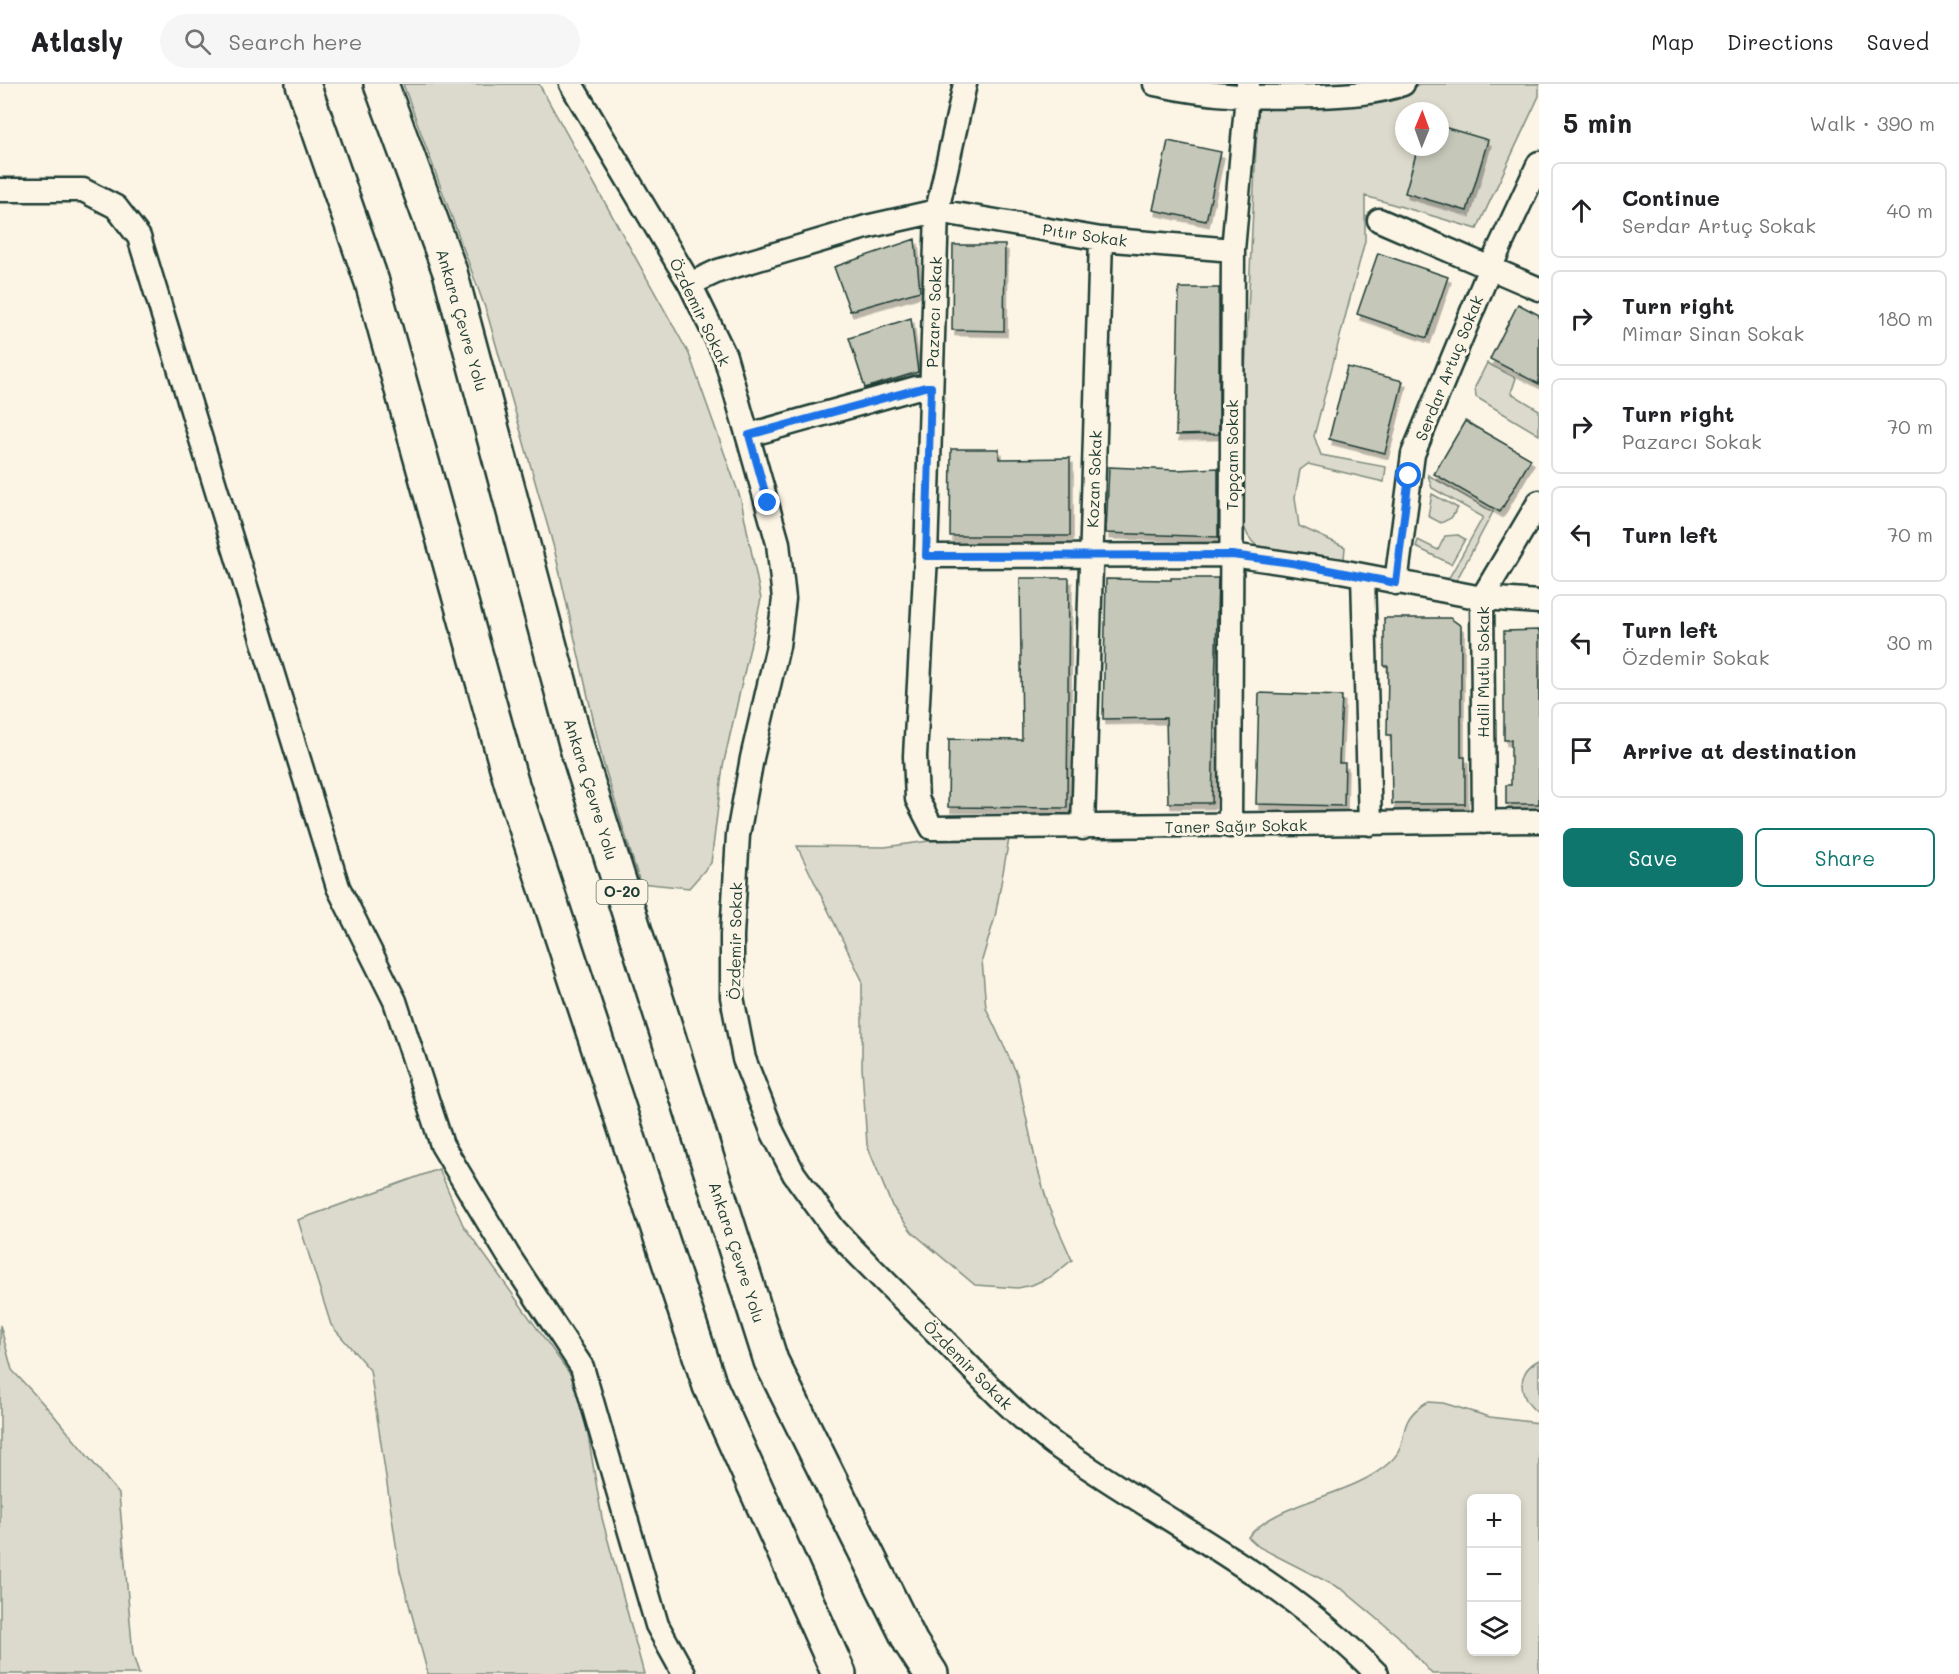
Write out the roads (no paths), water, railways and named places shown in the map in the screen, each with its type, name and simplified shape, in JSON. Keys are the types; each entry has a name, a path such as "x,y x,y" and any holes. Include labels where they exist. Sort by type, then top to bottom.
{"highway":[{"path":"303,84 372,282 511,782 710,1386 839,1674"},
{"name":"Ankara Çevre Yolu","path":"381,84 450,272 579,755 771,1361 910,1643 931,1674"}],"street":[{"name":"Özdemir Sokak","path":"572,84 690,284 725,356 778,543 784,599 778,646 752,758 738,834 732,935 732,997 744,1059 782,1153 809,1197 834,1229 1029,1424 1076,1459 1178,1522 1295,1602 1327,1627 1377,1674"},
{"name":"Pazarcı Sokak","path":"932,828 920,808 915,787 926,556 937,211 965,84"},
{"path":"1155,84 1202,93 1248,91 1354,94 1403,84"},
{"name":"Topçam Sokak","path":"1230,826 1233,250 1248,91"},
{"name":"Serdar Artuç Sokak","path":"1396,583 1413,454 1490,268 1539,163"},
{"path":"0,190 83,190 116,207 139,237 338,887 395,1001 442,1145 508,1255 582,1367 657,1625 684,1674"},
{"name":"Pıtır Sokak","path":"690,284 718,272 855,231 914,214 937,211 1101,239 1233,250"},
{"path":"1378,220 1539,289"},
{"name":"Kozan Sokak","path":"1083,828 1101,239"},
{"path":"749,435 916,388 931,387"},
{"name":"Halil Mutlu Sokak","path":"1484,822 1482,598 1539,502"},
{"path":"926,556 1232,555 1482,598 1539,602"},
{"path":"1363,576 1370,824"},
{"path":"1539,612 1497,610 1492,613 1493,813 1539,813"},
{"name":"Taner Sağır Sokak","path":"932,828 1539,821"}]}
